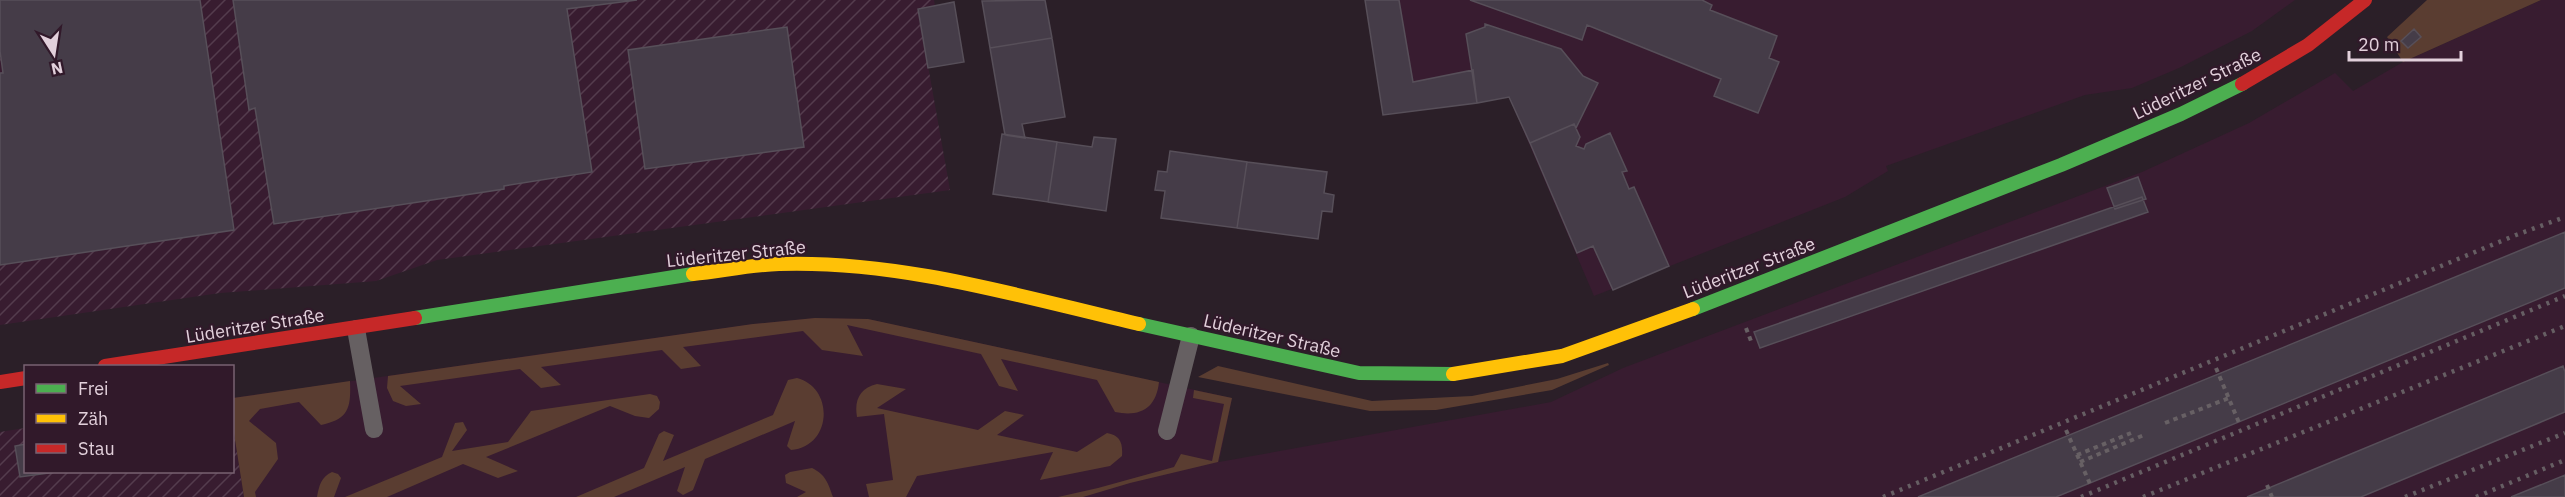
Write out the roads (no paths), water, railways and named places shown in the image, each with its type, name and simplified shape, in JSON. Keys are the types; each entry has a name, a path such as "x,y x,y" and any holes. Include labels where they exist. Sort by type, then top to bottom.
{"main road":[{"name":"Lüderitzer Straße","path":"112,365 356,329 693,274 777,264 832,264 879,268 940,279 1359,373 1459,374 1562,356 1722,298 2005,188 2179,116 2243,85 2298,52 2345,18 2365,0"},
{"path":"0,382 24,378"}],"lane":[{"path":"356,329 374,429"},
{"path":"1167,431 1191,336"}],"railway":[{"path":"1883,497 2516,235 2565,217"},
{"path":"2081,497 2565,296"},
{"path":"2143,497 2565,326"},
{"path":"2405,497 2565,433"},
{"path":"2476,497 2565,460"}]}
